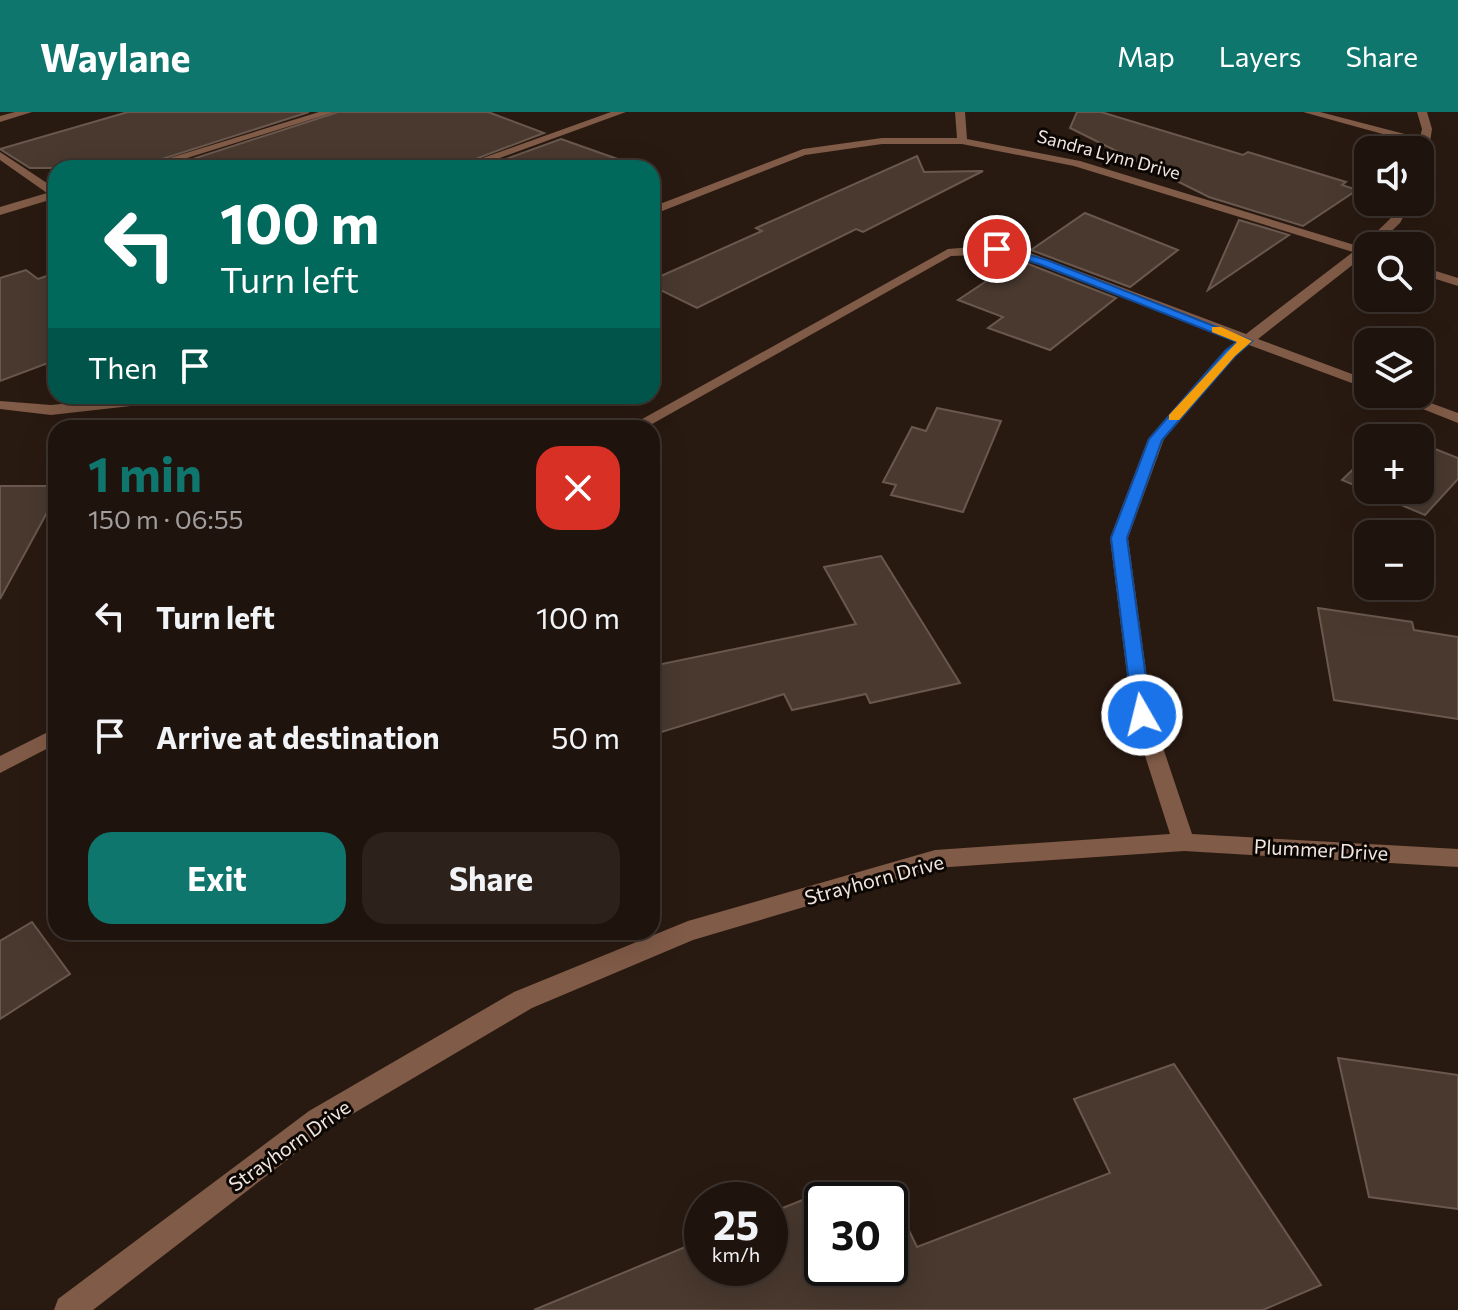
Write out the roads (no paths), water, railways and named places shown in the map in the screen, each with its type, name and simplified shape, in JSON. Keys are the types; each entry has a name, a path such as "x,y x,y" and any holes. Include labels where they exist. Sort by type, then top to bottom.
{"street":[{"path":"0,119 27,112"},
{"path":"170,160 330,112"},
{"path":"484,160 621,112"},
{"path":"960,112 962,141"},
{"path":"1308,112 1402,136"},
{"path":"1422,112 1426,136"},
{"name":"Sandra Lynn Drive","path":"660,208 803,152 882,141 962,141 1076,163 1354,246"},
{"path":"0,155 48,188"},
{"path":"0,211 48,196"},
{"path":"1384,232 1398,216"},
{"path":"648,420 948,253 997,249 1013,251 1354,380"},
{"path":"1184,842 1142,715 1119,538 1156,439 1230,353 1354,260"},
{"path":"1434,274 1458,282"},
{"path":"0,405 51,410 108,404"},
{"path":"1430,408 1458,418"},
{"path":"0,765 48,739"},
{"name":"Plummer Drive","path":"1184,842 1458,858"},
{"name":"Strayhorn Drive","path":"69,1310 318,1120 523,1000 688,931 935,859 1184,842"}]}
